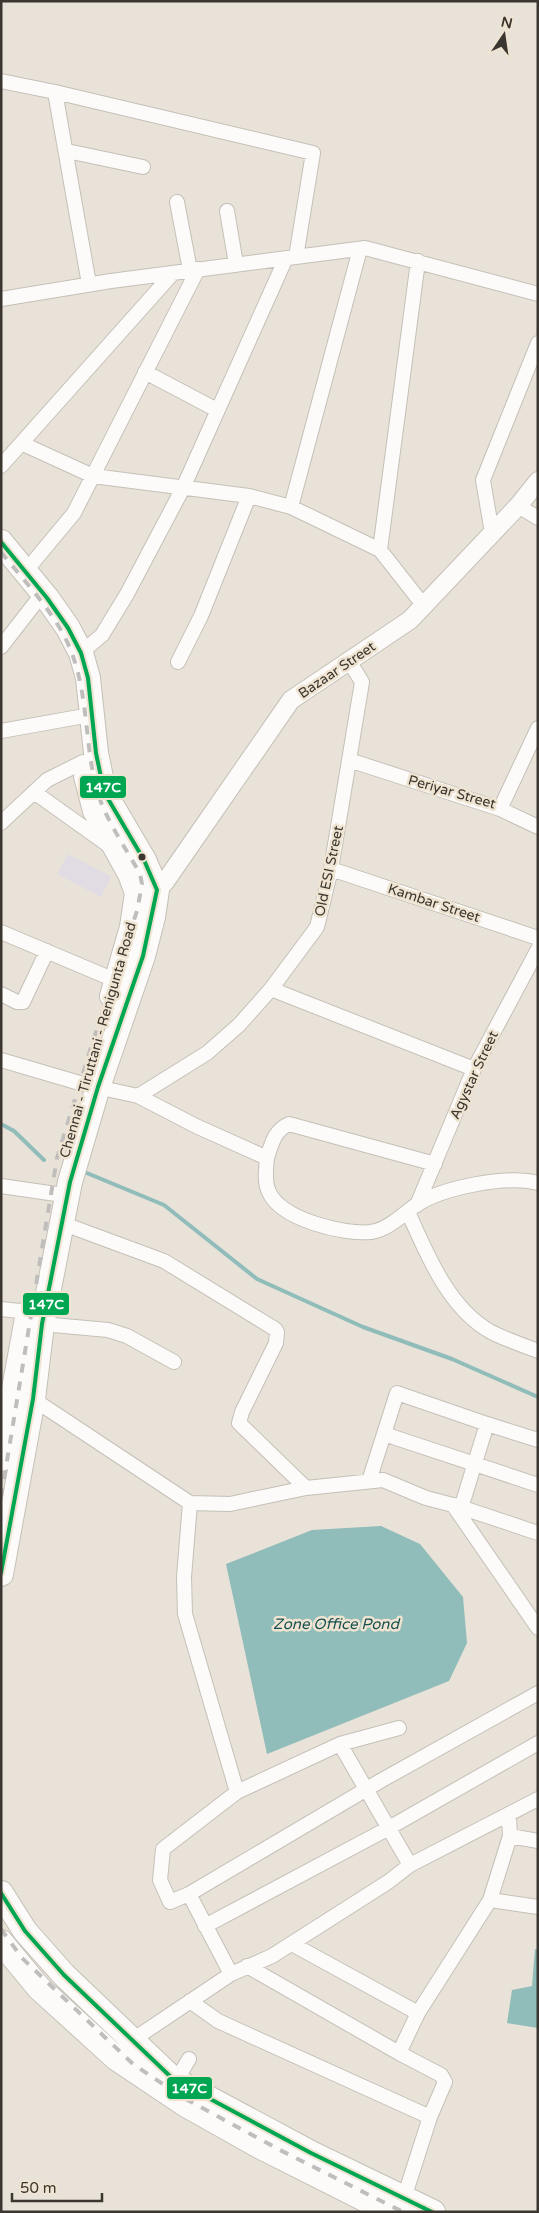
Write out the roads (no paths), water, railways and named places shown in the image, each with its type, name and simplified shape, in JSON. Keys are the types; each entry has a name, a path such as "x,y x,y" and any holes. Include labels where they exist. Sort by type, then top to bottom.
{"highway":[{"path":"1,542 68,628 81,653 88,678 96,753 104,792 140,853 147,891"},
{"path":"1,559 36,602 55,634 68,662 74,681 83,762 95,811 130,874 147,891"},
{"name":"Chennai - Tiruttani - Renigunta Road","path":"1,1574 36,1318 61,1186 132,927 147,891"},
{"name":"Chennai - Tiruttani - Renigunta Road","path":"90,1085 143,956 153,917 147,891"},
{"name":"Chennai - Tiruttani - Renigunta Road","path":"36,1318 64,1224 61,1186"},
{"name":"Chennai - Tiruttani - Renigunta Road","path":"1,1459 24,1397"},
{"path":"1,1893 25,1931 64,1975 123,2050 176,2081 311,2153 397,2205"},
{"path":"1,1942 38,1988 123,2050 186,2105 259,2146 397,2205 433,2212"}],"street":[{"path":"1,81 313,153 291,257 217,410 182,488 127,594 102,635 81,653"},
{"path":"55,92 67,151 89,284"},
{"path":"67,151 143,168"},
{"path":"25,572 74,513 194,270 177,202"},
{"path":"227,211 236,264"},
{"path":"291,507 360,249"},
{"path":"1,299 89,284 360,249 381,251 538,294"},
{"path":"380,550 418,261"},
{"path":"1,466 23,444 173,273"},
{"path":"492,533 483,480 538,343"},
{"path":"145,372 217,410"},
{"path":"23,444 92,476 249,496 291,507 380,550 424,606"},
{"name":"Bazaar Street","path":"147,891 165,882 291,700 410,620 518,506 538,481"},
{"path":"178,662 201,616 249,496"},
{"path":"518,506 538,518"},
{"path":"4,638 36,602"},
{"name":"Old ESI Street","path":"138,1096 207,1053 239,1025 271,988 317,927 331,869 362,682 349,661"},
{"path":"1,731 79,717"},
{"name":"Periyar Street","path":"349,760 500,809 538,728"},
{"path":"1,823 47,780 83,762"},
{"path":"34,792 116,851"},
{"path":"500,809 538,827"},
{"name":"Kambar Street","path":"331,869 538,938"},
{"path":"1,932 118,981"},
{"name":"Agystar Street","path":"413,1209 435,1164 474,1069 538,949"},
{"path":"1,994 17,1002 23,1002 47,951"},
{"path":"271,988 474,1069"},
{"path":"1,1060 90,1085 138,1096 196,1126 267,1158"},
{"path":"435,1164 289,1124 280,1128 275,1134 267,1158 265,1175 268,1192 278,1206 300,1218 350,1232 372,1232 391,1225 413,1209 452,1190 479,1183 508,1180 538,1184"},
{"path":"1,1186 61,1186"},
{"path":"413,1209 430,1259 464,1309 491,1332 538,1350"},
{"path":"64,1224 164,1261 275,1329 277,1332 276,1343 242,1412 240,1423 306,1488"},
{"path":"1,1309 36,1318 108,1330 127,1336 174,1362"},
{"path":"369,1481 397,1394 538,1440"},
{"path":"24,1397 190,1503 230,1504 306,1488 383,1480 426,1498 457,1506 538,1533"},
{"path":"457,1506 475,1464 487,1424"},
{"path":"384,1434 538,1485"},
{"path":"190,1503 184,1577 185,1614 237,1792"},
{"path":"457,1506 538,1628"},
{"path":"399,1728 340,1744 237,1792 163,1849 160,1880 170,1902 189,1894 366,1790 538,1693"},
{"path":"205,1926 387,1829 538,1743"},
{"path":"340,1744 387,1829 410,1865"},
{"path":"123,2050 190,2001 231,1974 272,1956 292,1944 388,1882 410,1865 509,1816 538,1799"},
{"path":"398,2053 418,2013 490,1900 510,1836 509,1816"},
{"path":"510,1836 538,1841"},
{"path":"189,1894 231,1974"},
{"path":"490,1900 538,1907"},
{"path":"292,1944 418,2013"},
{"path":"247,1966 444,2078 445,2088 430,2118 397,2205"},
{"path":"190,2001 218,2021 430,2118"},
{"path":"176,2081 189,2060"}],"water":[{"name":"Zone Office Pond","path":"381,1526 420,1544 463,1597 467,1643 449,1681 267,1754 226,1564 312,1530"},
{"path":"535,1949 538,1950 538,2028 507,2023 512,1990 532,1986"}],"waterway":[{"path":"1,1124 14,1131 44,1160"},
{"path":"82,1171 164,1205 257,1279 363,1327 452,1359 538,1397"}],"railway":[{"path":"1,552 49,612 71,651 83,698 91,762 97,791 113,827 140,874 142,884 137,911 92,1044 57,1158 1,1497"},
{"path":"1,1929 22,1958 133,2064 182,2097 280,2150 403,2212"}]}
